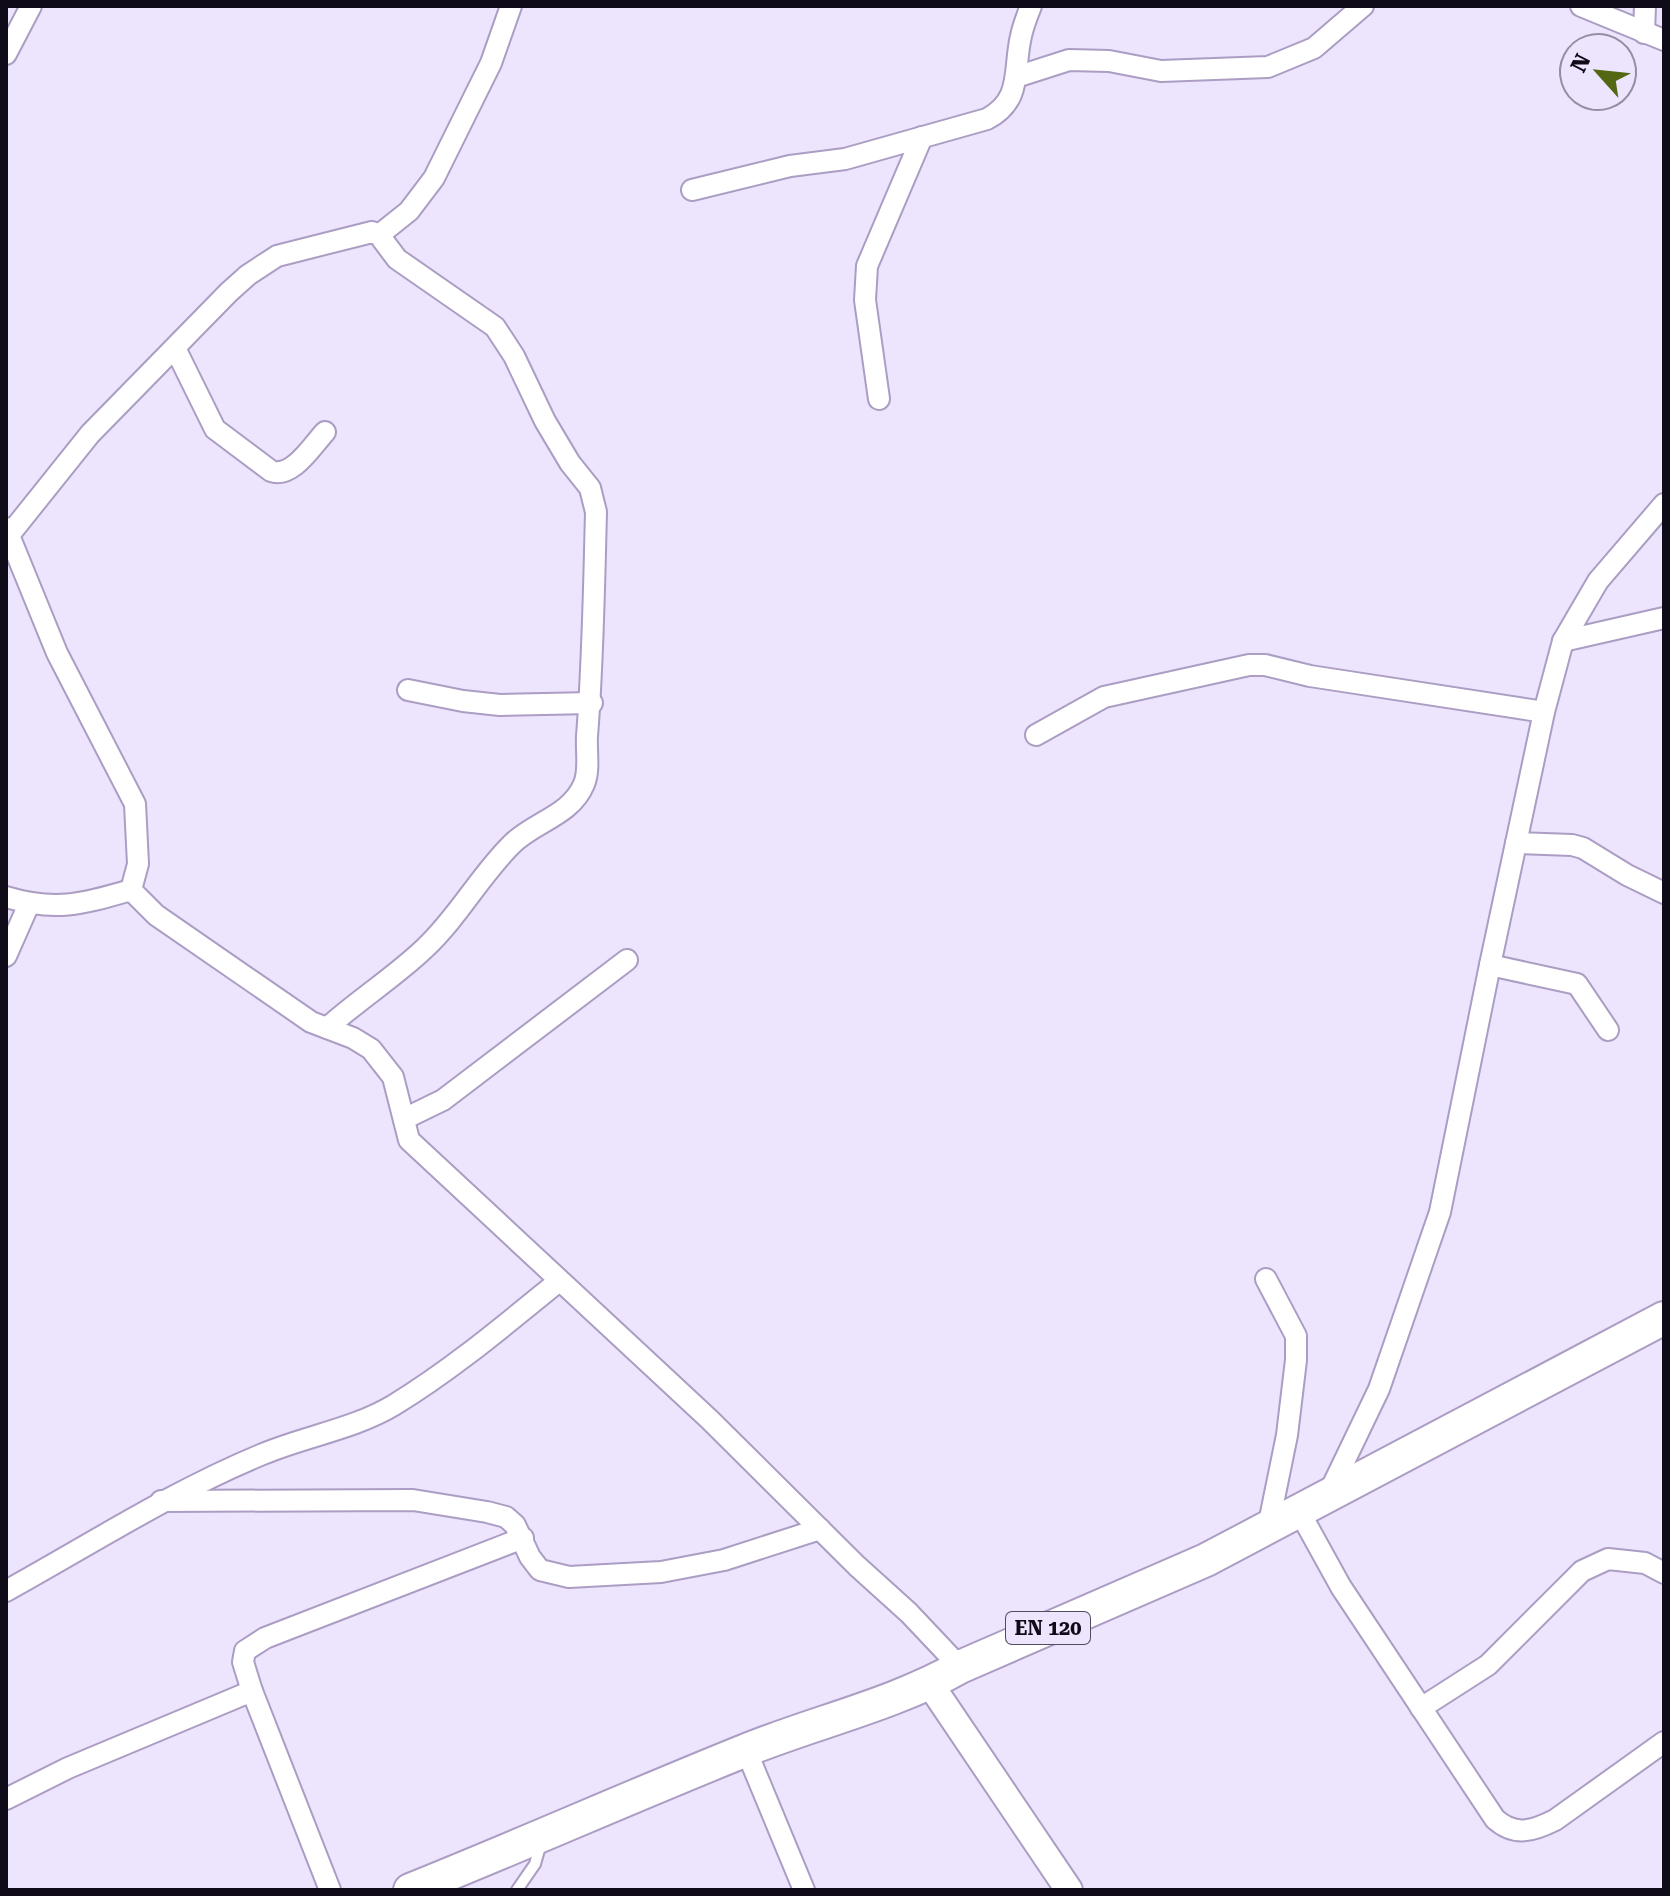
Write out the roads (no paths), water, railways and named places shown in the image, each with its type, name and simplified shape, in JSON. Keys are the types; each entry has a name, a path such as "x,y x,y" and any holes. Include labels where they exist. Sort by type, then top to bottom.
{"main road":[{"name":"EN 120","path":"410,1890 746,1750 930,1684 960,1667 1206,1560 1664,1318"}],"street":[{"path":"6,54 31,6"},
{"path":"379,235 409,211 434,178 491,63 511,6"},
{"path":"692,190 790,166 845,159 987,119 1000,112 1010,100 1021,36 1031,6"},
{"path":"1016,77 1069,60 1109,61 1161,71 1268,67 1314,48 1363,6"},
{"path":"1581,6 1664,40"},
{"path":"1644,33 1645,6"},
{"path":"879,399 865,300 867,266 922,137"},
{"path":"131,890 138,864 135,804 57,653 8,531 90,434 238,283 277,256 365,233 379,235 397,259 495,327 514,356 545,421 570,463 590,488 596,512 592,703 587,736 587,775 569,807 511,844 453,919 423,950 327,1028"},
{"path":"175,348 215,429 271,471 277,474 289,471 325,432"},
{"path":"1664,504 1656,528 1598,581 1563,641 1544,712 1437,1224 1379,1389 1313,1505 1341,1587 1495,1819 1504,1827 1519,1832 1539,1828 1555,1820 1664,1742"},
{"path":"1563,641 1664,618"},
{"path":"1036,735 1104,697 1249,665 1265,665 1310,676 1544,712"},
{"path":"408,690 500,705 592,703"},
{"path":"1516,843 1583,848 1664,893"},
{"path":"6,897 56,907 86,903 131,890"},
{"path":"131,890 156,915 311,1022 353,1038 371,1049 393,1077 409,1140 709,1419 909,1613 960,1667"},
{"path":"6,956 29,904"},
{"path":"404,1119 443,1100 627,960"},
{"path":"1490,965 1577,984 1608,1030"},
{"path":"1266,1279 1296,1336 1287,1435 1268,1528"},
{"path":"6,1591 161,1501 265,1453 344,1428 392,1406 474,1349 559,1281"},
{"path":"161,1501 413,1500 506,1517 515,1525 530,1557 540,1570 569,1577 661,1572 724,1560 820,1529"},
{"path":"330,1890 252,1691 243,1662 245,1651 265,1638 523,1538"},
{"path":"1421,1708 1488,1665 1582,1571 1608,1559 1645,1563 1664,1573"},
{"path":"930,1684 1069,1890"},
{"path":"6,1799 68,1768 252,1691"},
{"path":"746,1750 804,1890"}],"lane":[{"path":"517,1890 535,1864 543,1837"}]}
